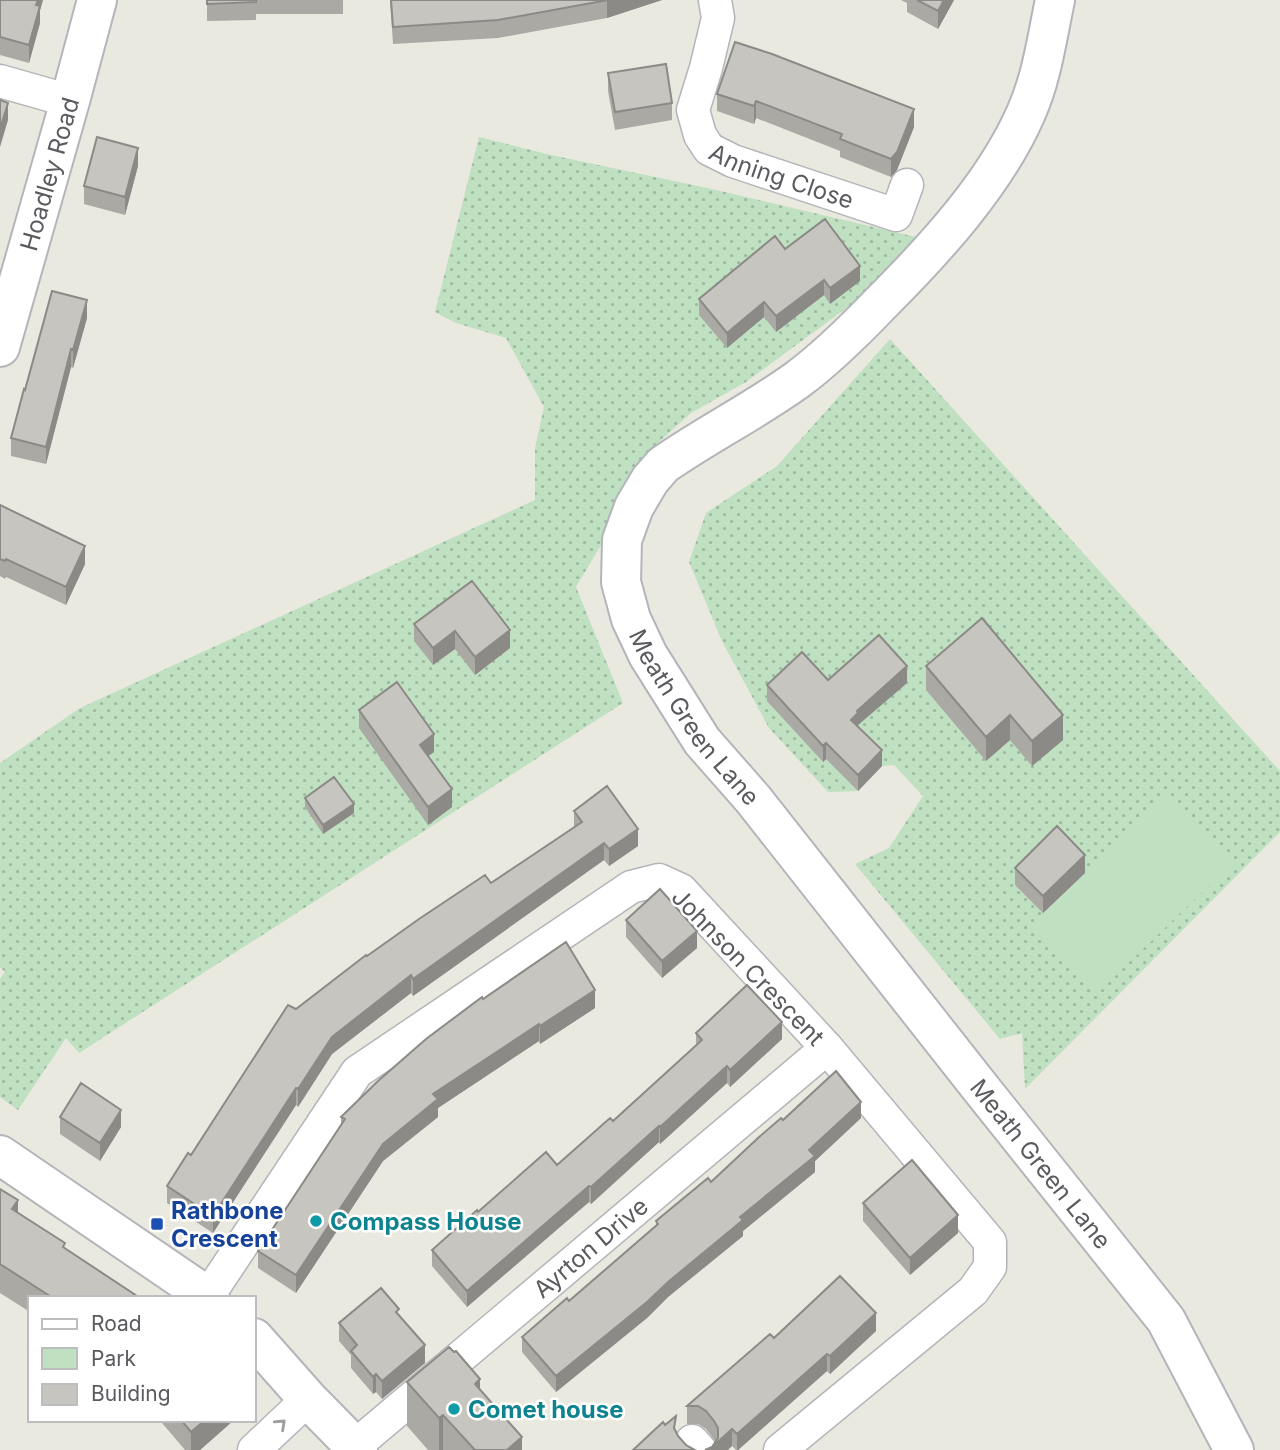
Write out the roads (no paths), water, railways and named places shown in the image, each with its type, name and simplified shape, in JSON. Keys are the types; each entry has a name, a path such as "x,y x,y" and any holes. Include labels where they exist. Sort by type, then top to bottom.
{"street":[{"name":"Hoadley Road","path":"0,347 97,0"},
{"name":"Anning Close","path":"715,0 718,18 693,110 700,135 709,149 733,160 896,215 907,185"},
{"name":"Meath Green Lane","path":"1055,0 1035,90 1025,115 1007,150 973,200 922,262 831,354 797,381 663,465 650,480 634,507 622,540 621,582 631,619 648,655 702,741 753,799 1167,1320 1234,1450"},
{"path":"0,80 70,101"},
{"name":"Johnson Crescent","path":"210,1296 357,1072 631,887 659,880 681,890 827,1048 989,1242 990,1267 973,1291 780,1450"},
{"name":"Ayrton Drive","path":"356,1448 827,1048"},
{"path":"0,1155 208,1296"},
{"path":"256,1340 356,1448"},
{"path":"254,1450 308,1399"}],"place":[{"name":"Compass House","path":"316,1221"},
{"name":"Rathbone Crescent","path":"157,1224"},
{"name":"Comet house","path":"454,1409"}]}
